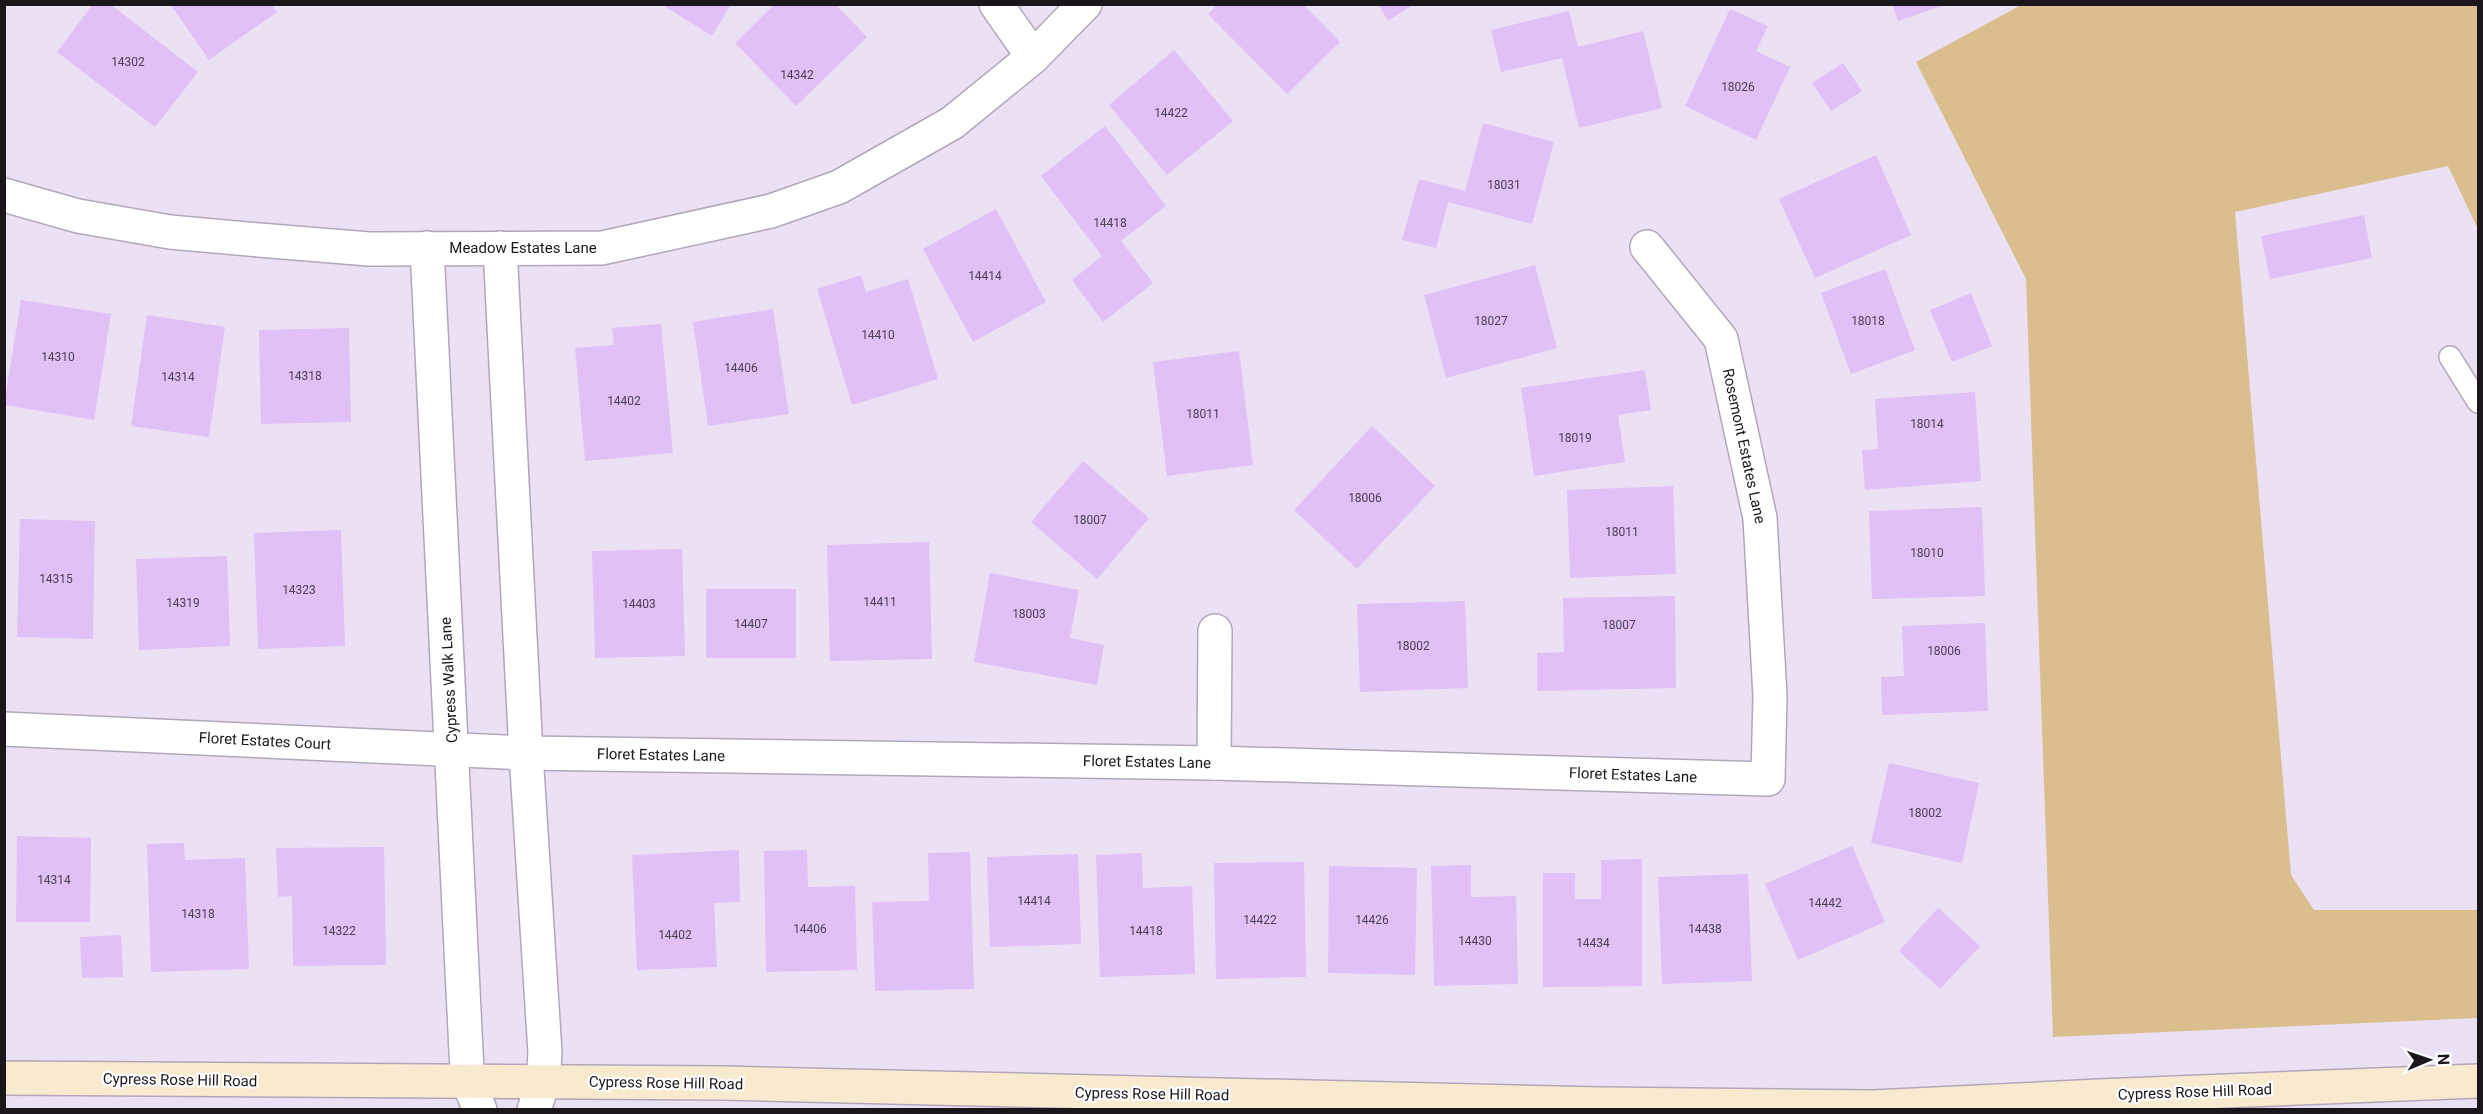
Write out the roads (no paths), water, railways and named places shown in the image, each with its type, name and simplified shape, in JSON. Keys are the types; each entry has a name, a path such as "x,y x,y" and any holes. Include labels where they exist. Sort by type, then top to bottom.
{"main road":[{"name":"Cypress Rose Hill Road","path":"4,1078 474,1095 538,1096 723,1083 1601,1107 1873,1107 2478,1081"}],"street":[{"path":"996,4 1033,57"},
{"name":"Meadow Estates Lane","path":"4,195 78,216 170,232 369,249 602,248 677,234 771,211 839,187 952,123 1033,57 1085,4"},
{"name":"Rosemont Estates Lane","path":"1647,247 1721,339 1761,518 1770,696 1768,779"},
{"name":"Cypress Walk Lane","path":"427,248 453,750 474,1095"},
{"path":"500,248 526,753 545,1053 538,1096"},
{"path":"1214,763 1215,631"},
{"name":"Floret Estates Court","path":"4,729 526,753"},
{"name":"Floret Estates Lane","path":"526,753 1214,763 1768,779"}],"lane":[{"path":"2450,357 2478,402"}]}
